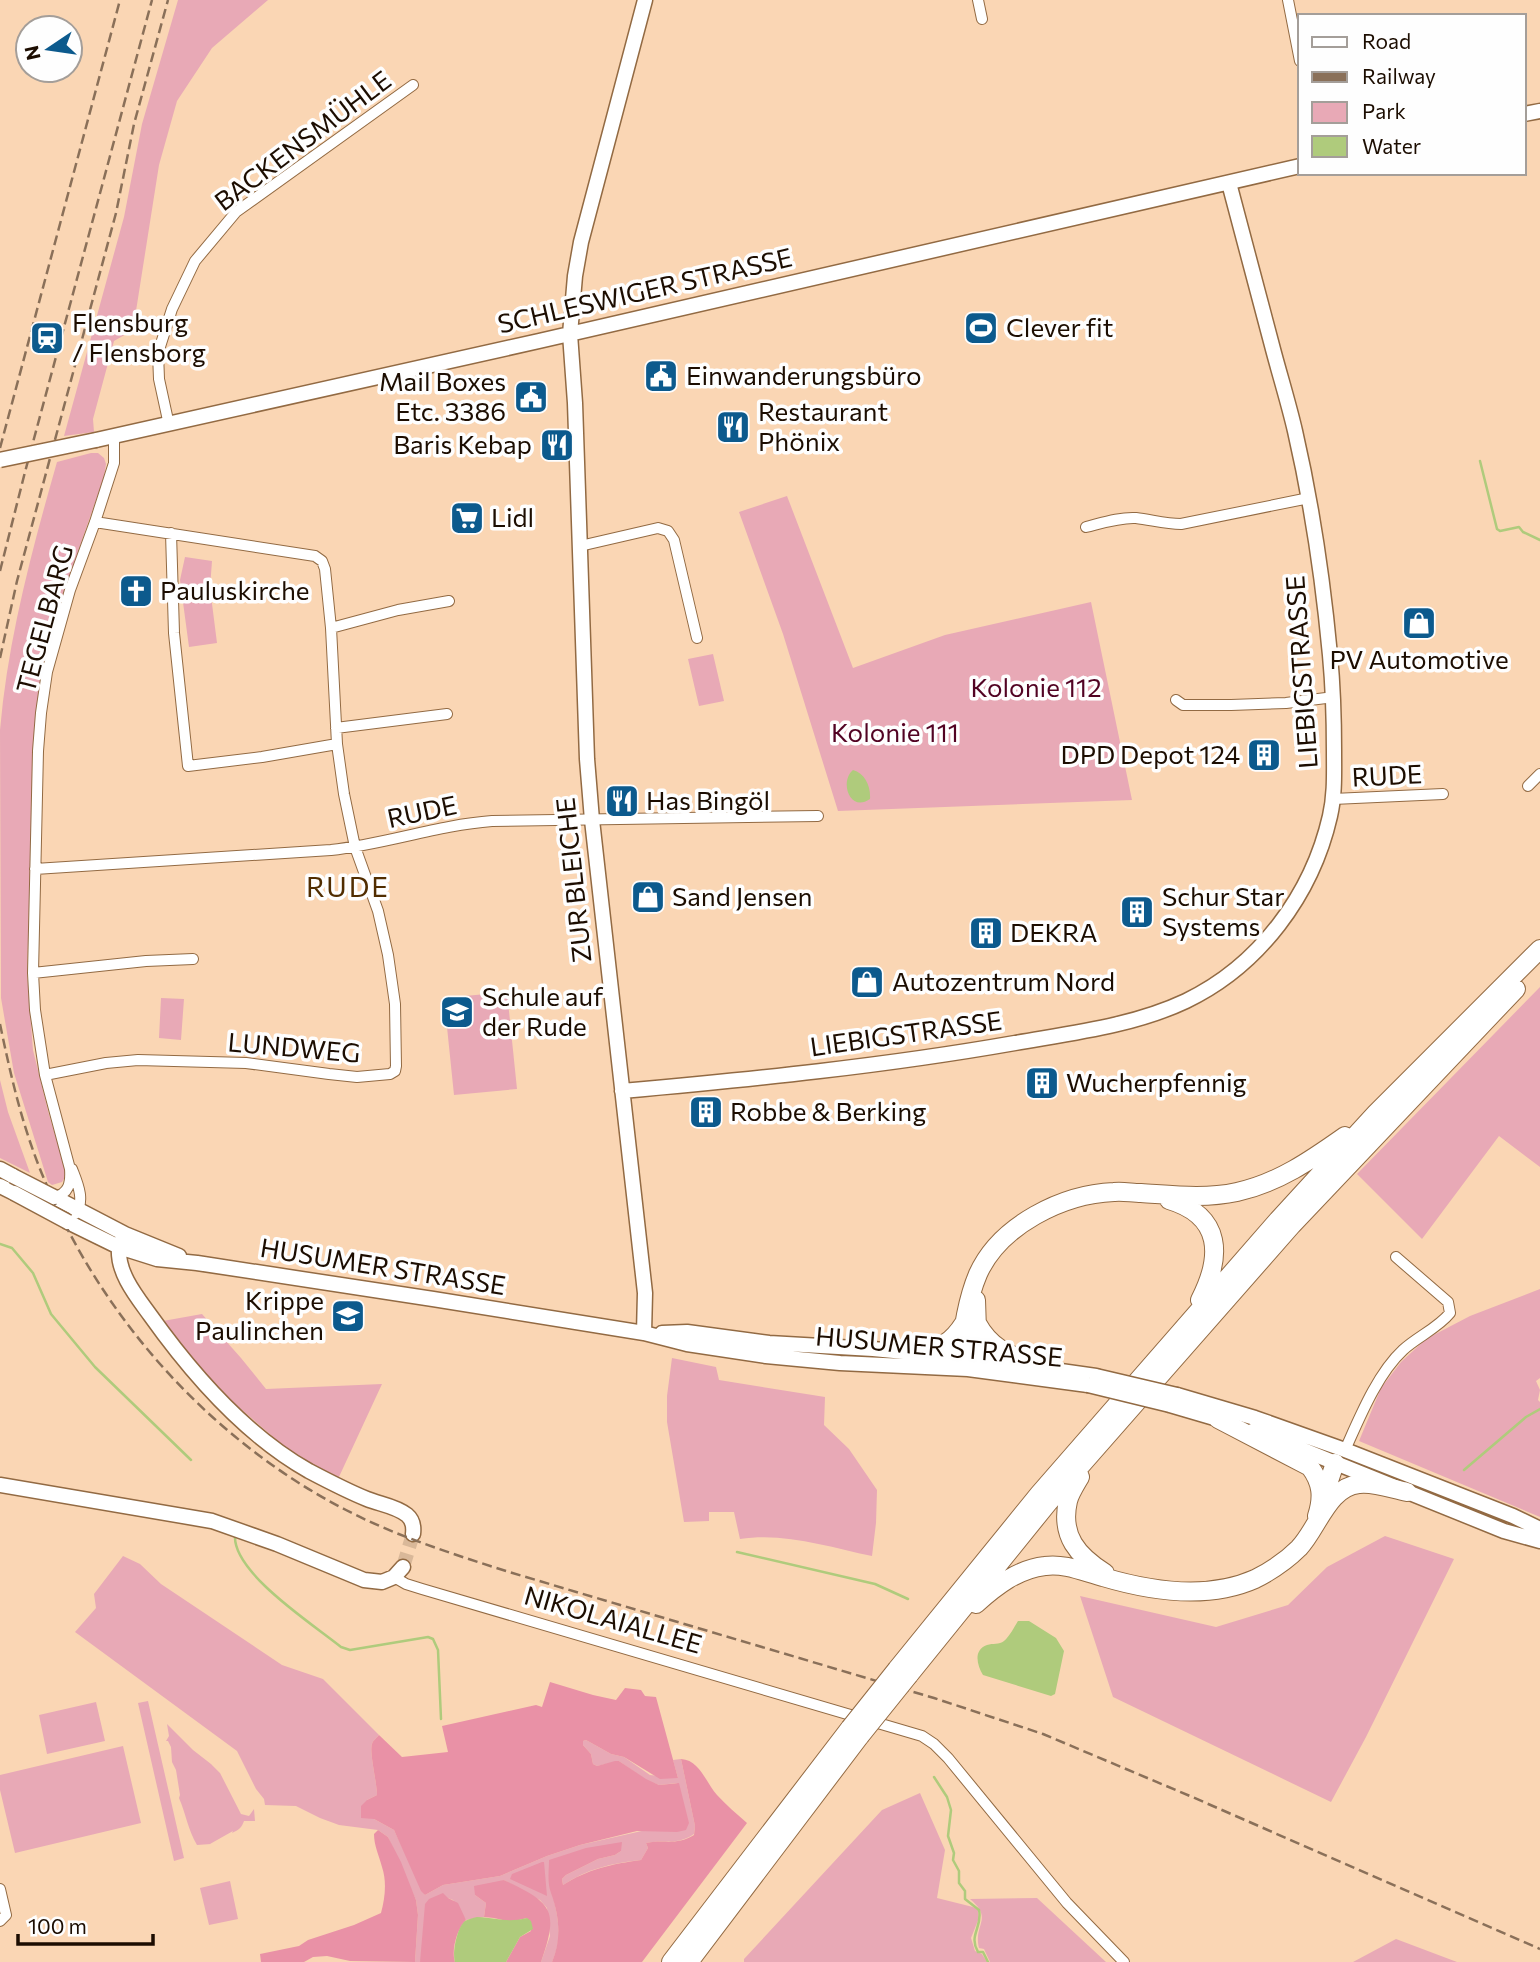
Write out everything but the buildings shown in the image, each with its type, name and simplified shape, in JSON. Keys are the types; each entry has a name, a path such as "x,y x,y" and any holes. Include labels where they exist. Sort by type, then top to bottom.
{"highway":[{"path":"671,1962 903,1672 1039,1494 1191,1317 1376,1113 1540,949"},
{"path":"903,1672 941,1633 1093,1451 1292,1225 1540,966"},
{"path":"968,1362 979,1271 1006,1238 1036,1214 1085,1196 1115,1192 1207,1196 1237,1192 1270,1182 1303,1165 1376,1113"},
{"path":"1138,1194 1164,1198 1191,1208 1213,1236 1215,1254 1208,1283 1191,1317"},
{"path":"917,1353 949,1342 971,1322"},
{"path":"971,1322 993,1345 1041,1367"},
{"path":"1218,1419 1310,1467 1317,1476 1326,1502"},
{"path":"1093,1451 1068,1499 1068,1530 1075,1549 1089,1563 1124,1582"},
{"path":"941,1633 993,1589 1019,1573 1048,1565 1068,1567 1172,1591 1214,1590 1241,1584 1269,1571 1300,1547 1326,1502 1342,1460"},
{"path":"1326,1502 1348,1486 1362,1483 1407,1492"},
{"path":"689,1962 855,1732"}],"main road":[{"name":"ZUR BLEICHE","path":"645,0 581,242 569,334 575,397 592,820 645,1293 645,1333"},
{"name":"SCHLESWIGER STRASSE","path":"0,460 169,425 1298,166"},
{"name":"LIEBIGSTRASSE","path":"622,1091 789,1076 932,1057 1066,1034 1162,1011 1188,1000 1227,975 1253,955 1278,927 1298,896 1329,821 1333,799 1334,696 1321,576 1309,498 1295,430 1229,183"},
{"name":"HUSUMER STRASSE","path":"6,1173 79,1209 122,1240 157,1259 433,1298 766,1356 840,1363 968,1362 1041,1367 1255,1418 1407,1492 1504,1531 1540,1541"},
{"name":"HUSUMER STRASSE","path":"0,1186 68,1222 122,1240"},
{"path":"122,1240 121,1264 142,1304 198,1376 230,1409 258,1435 306,1469 339,1486 404,1512 412,1521 413,1534"},
{"name":"HUSUMER STRASSE","path":"645,1333 687,1332 769,1343 917,1353 1092,1381"},
{"name":"HUSUMER STRASSE","path":"1173,1400 1218,1419 1513,1516 1540,1529"},
{"name":"NIKOLAIALLEE","path":"0,1485 212,1521 364,1580 382,1582 398,1572"}],"street":[{"path":"978,0 982,19"},
{"path":"1288,0 1298,51"},
{"name":"BACKENSMÜHLE","path":"169,425 159,379 158,353 172,309 195,261 236,212 413,85"},
{"name":"TEGELBARG","path":"54,1197 65,1193 70,1179 39,1048 33,973 41,713 47,672 70,590 114,463 114,436"},
{"path":"1086,527 1135,518 1181,524 1309,498"},
{"path":"95,522 315,556 322,561 331,628 337,744 355,847"},
{"path":"580,546 658,528 668,531 674,540 697,638"},
{"path":"171,533 174,633 188,766 337,744"},
{"path":"331,628 398,610 449,601"},
{"path":"1176,700 1183,705 1231,705 1286,703 1334,696"},
{"path":"336,728 447,714"},
{"path":"1528,786 1540,774"},
{"name":"RUDE","path":"1333,799 1443,794"},
{"name":"RUDE","path":"35,869 299,853 355,847 467,823 492,821 818,816"},
{"name":"LUNDWEG","path":"45,1075 106,1063 138,1060 246,1063 358,1077 395,1072 395,1004 388,955 378,911 355,847"},
{"path":"33,973 192,959"},
{"name":"TEGELBARG","path":"64,1149 80,1195 79,1209"},
{"path":"68,1222 79,1209"},
{"path":"1342,1460 1363,1410 1401,1352 1450,1313 1448,1302 1396,1257"},
{"name":"NIKOLAIALLEE","path":"398,1572 406,1584 922,1736 948,1758 1067,1903 1124,1962"},
{"path":"0,1889 6,1915 0,1921"}],"green space":[{"path":"178,0 268,0 212,48 177,101 159,165 133,330 114,341 93,419 94,432 64,436 124,217 142,124"},
{"path":"98,453 104,458 104,477 57,612 42,673 34,741 27,973 33,1050 65,1169 62,1182 52,1185 48,1182 14,1073 1,998 0,730 15,628 57,462"},
{"path":"787,496 853,668 945,635 1091,602 1132,800 838,811 783,634 739,512"},
{"path":"185,557 212,561 210,588 217,643 189,647 180,580"},
{"path":"713,654 724,701 699,706 688,659"},
{"path":"1540,987 1540,1167 1499,1136 1422,1239 1357,1174"},
{"path":"507,992 517,1089 454,1095 444,998"},
{"path":"161,998 184,999 181,1040 159,1038"},
{"path":"0,1080 8,1112 30,1173 0,1158"},
{"path":"1540,1289 1540,1378 1536,1381 1540,1390 1540,1517 1359,1441 1381,1388 1401,1362 1426,1339 1470,1316"},
{"path":"202,1314 266,1389 382,1384 338,1479 286,1448 235,1404 185,1352 163,1321"},
{"path":"672,1358 716,1367 719,1380 825,1397 824,1425 849,1449 877,1490 872,1556 790,1539 740,1539 734,1512 709,1512 709,1521 684,1522 667,1422"},
{"path":"1385,1536 1454,1559 1331,1802 1113,1697 1080,1596 1216,1627 1288,1605 1327,1567"},
{"path":"123,1556 140,1564 161,1584 282,1665 323,1679 379,1735 371,1748 377,1795 367,1800 374,1819 394,1830 425,1895 443,1885 500,1876 580,1845 646,1830 677,1783 659,1785 646,1780 619,1761 597,1766 593,1764 591,1754 583,1745 586,1740 611,1754 624,1757 650,1775 678,1778 673,1760 681,1759 695,1826 694,1834 676,1841 646,1843 648,1848 641,1860 600,1868 563,1885 562,1879 566,1875 621,1851 549,1872 558,1927 552,1962 541,1962 550,1936 547,1908 540,1900 504,1880 475,1895 486,1903 484,1917 466,1920 453,1900 448,1898 420,1962 415,1962 418,1915 416,1900 388,1837 378,1830 339,1825 296,1806 265,1805 237,1751 75,1632 96,1608 94,1594"},
{"path":"148,1701 184,1858 174,1861 138,1703"},
{"path":"96,1702 105,1741 47,1754 39,1715"},
{"path":"167,1724 220,1773 241,1814 249,1816 254,1809 255,1821 244,1821 241,1827 211,1844 197,1845 179,1798 171,1747 166,1741 169,1736"},
{"path":"123,1746 141,1823 15,1853 0,1790 0,1775"},
{"path":"920,1793 945,1850 937,1898 978,1910 979,1918 971,1938 975,1951 982,1954 987,1962 744,1962 882,1810"},
{"path":"230,1881 238,1919 209,1925 200,1888"},
{"path":"1037,1898 1106,1962 990,1962 984,1949 979,1948 981,1912 970,1899"},
{"path":"1396,1939 1457,1962 1353,1962"}],"shaded area":[{"path":"550,1682 616,1700 625,1688 641,1690 645,1696 656,1697 678,1778 660,1779 624,1757 611,1754 586,1740 583,1745 591,1754 593,1764 597,1766 619,1761 659,1785 679,1783 689,1823 686,1830 637,1831 580,1845 500,1876 443,1885 425,1895 394,1830 374,1819 361,1818 361,1806 377,1795 371,1748 373,1741 379,1735 402,1757 448,1752 442,1726 536,1705 542,1707"},
{"path":"681,1759 693,1763 717,1795 747,1823 642,1962 552,1962 558,1927 549,1885 549,1860 586,1848 622,1842 621,1851 566,1875 562,1879 563,1885 600,1868 641,1860 648,1848 646,1843 676,1841 694,1835 695,1826"},
{"path":"378,1830 388,1837 416,1900 418,1915 415,1962 350,1961 327,1956 313,1957 304,1962 261,1962 260,1954 299,1946 308,1940 381,1913 385,1884 374,1838"},
{"path":"542,1862 547,1896 510,1879 512,1874"},
{"path":"504,1880 533,1895 548,1910 550,1930 541,1962 506,1962 520,1937 531,1931 527,1918 511,1922 484,1917 486,1903 475,1895 474,1886"},
{"path":"443,1893 458,1903 466,1920 456,1940 455,1962 420,1962 425,1904 429,1899"}],"water":[{"path":"853,770 864,777 870,799 857,802 849,794 847,782"},
{"path":"1018,1621 1029,1621 1056,1638 1064,1651 1055,1694 1051,1696 983,1675 981,1671 978,1662 980,1650 987,1645 1004,1641"},
{"path":"477,1917 508,1920 527,1918 533,1929 520,1937 506,1962 455,1962 455,1947 462,1924"}],"waterway":[{"path":"1480,461 1497,529 1500,531 1519,527 1523,532 1540,540"},
{"path":"0,1244 12,1248 33,1273 51,1314 95,1367 191,1460"},
{"path":"1464,1470 1526,1417 1540,1409"},
{"path":"235,1536 238,1550 247,1566 261,1582 341,1647 350,1650 428,1637 433,1639 438,1650 441,1719"},
{"path":"737,1552 875,1584 908,1599"},
{"path":"934,1777 947,1797 951,1810 948,1836 954,1853 953,1860 959,1871 959,1883 965,1891 965,1899 979,1910 975,1946 978,1952 983,1952 988,1962"}],"tunnel":[{"path":"403,1567 413,1534"}],"railway":[{"path":"0,448 120,0"},
{"path":"0,571 152,0"},
{"path":"0,658 17,581 116,213 134,124 168,0"},
{"path":"0,1024 18,1103 37,1162 69,1232 98,1281 130,1328 167,1372 207,1412 251,1449 297,1482 366,1520 447,1552 934,1698 1043,1734 1540,1949"}],"place":[{"name":"Clever fit","path":"981,328"},
{"name":"Flensburg / Flensborg","path":"47,338"},
{"name":"Einwanderungsbüro","path":"661,376"},
{"name":"Mail Boxes Etc. 3386","path":"531,397"},
{"name":"Restaurant Phönix","path":"733,427"},
{"name":"Baris Kebap","path":"557,445"},
{"name":"Lidl","path":"467,518"},
{"name":"Pauluskirche","path":"136,591"},
{"name":"PV Automotive","path":"1419,623"},
{"name":"DPD Depot 124","path":"1264,755"},
{"name":"Has Bingöl","path":"622,801"},
{"name":"Sand Jensen","path":"648,897"},
{"name":"Schur Star Systems","path":"1137,912"},
{"name":"DEKRA","path":"986,933"},
{"name":"Autozentrum Nord","path":"867,982"},
{"name":"Schule auf der Rude","path":"457,1012"},
{"name":"Wucherpfennig","path":"1042,1083"},
{"name":"Robbe & Berking","path":"706,1112"},
{"name":"Krippe Paulinchen","path":"348,1316"}],"district":[{"name":"RUDE","path":"348,887"}],"park label":[{"name":"Kolonie 112","path":"1036,688"},
{"name":"Kolonie 111","path":"895,733"}]}
